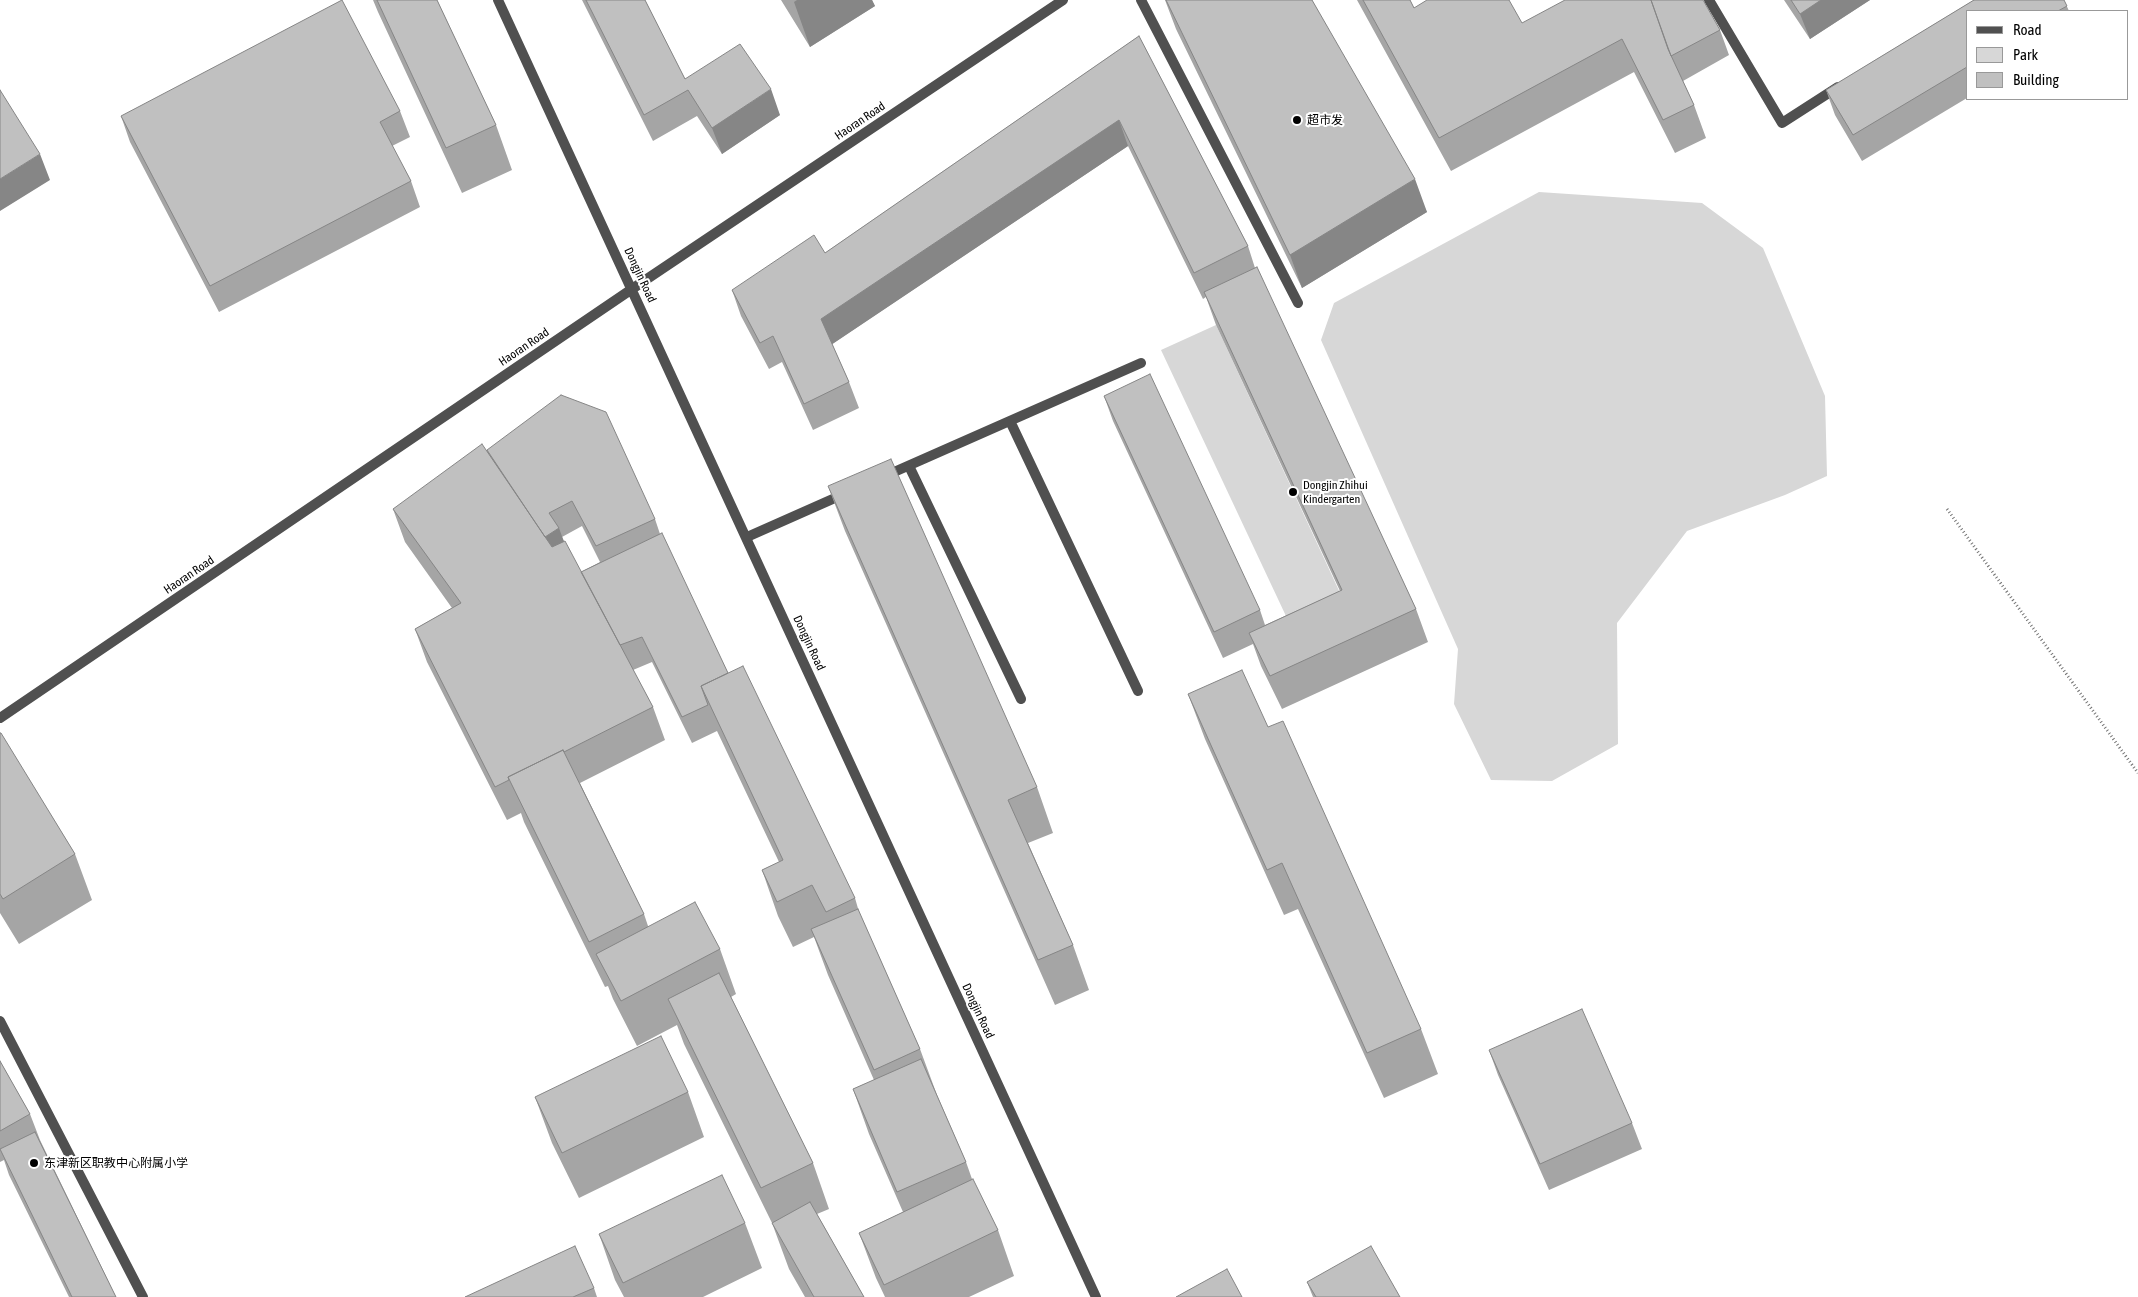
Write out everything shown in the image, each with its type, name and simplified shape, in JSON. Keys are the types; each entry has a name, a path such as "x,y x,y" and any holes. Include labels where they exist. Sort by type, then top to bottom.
{"street":[{"name":"Dongjin Road","path":"498,0 1096,1297"},
{"name":"Haoran Road","path":"0,718 632,289 1064,0"},
{"path":"1141,0 1298,303"},
{"path":"1710,0 1782,123 1847,82"},
{"path":"873,481 1141,363"},
{"path":"1010,421 1138,691"},
{"path":"909,466 1020,699"},
{"path":"746,537 855,489"},
{"path":"0,1021 143,1297"}],"path":[{"path":"1947,509 2138,773"}],"green space":[{"path":"1539,192 1702,203 1763,248 1825,396 1827,476 1785,495 1687,531 1617,623 1618,744 1552,781 1491,780 1454,704 1458,649 1321,340 1334,303"},
{"path":"1216,325 1354,623 1301,648 1161,350"}],"building":[{"path":"342,0 400,111 380,122 411,181 210,286 121,116"},
{"path":"377,0 437,0 496,125 446,148"},
{"path":"586,0 645,0 685,79 740,44 771,89 712,128 688,90 644,115"},
{"name":"超市发","path":"1166,0 1312,0 1415,179 1290,255"},
{"path":"1363,0 1410,0 1414,8 1427,0 1509,0 1522,23 1565,0 1651,0 1668,49 1694,105 1663,120 1622,39 1439,138"},
{"path":"1651,0 1703,0 1720,30 1671,56"},
{"path":"1791,0 1821,0 1800,14"},
{"path":"1974,0 2064,0 2067,6 2060,10 1966,10 1966,68 1853,135 1826,90"},
{"path":"1139,36 1248,246 1194,273 1119,120 821,319 849,382 804,404 773,336 760,343 732,290 814,235 825,253"},
{"path":"0,90 40,154 0,179"},
{"path":"1257,267 1416,609 1270,676 1249,633 1342,590 1204,292"},
{"path":"1150,374 1260,610 1214,632 1104,396"},
{"path":"561,395 606,412 655,519 596,546 572,501 549,513 559,528 545,537 487,450"},
{"path":"482,444 552,547 565,541 653,707 564,752 563,750 508,777 509,780 495,787 415,629 461,603 393,509"},
{"path":"891,459 1037,787 1008,800 1073,945 1038,960 828,486"},
{"path":"662,533 728,673 701,686 708,705 682,717 642,637 620,645 581,572"},
{"path":"743,666 855,898 826,912 812,885 777,902 762,870 783,860 701,686"},
{"path":"1242,670 1268,727 1283,721 1421,1029 1367,1053 1282,863 1267,870 1188,694"},
{"path":"0,733 75,854 3,899 0,894"},
{"path":"563,750 644,914 589,942 508,777"},
{"path":"695,902 720,949 621,1001 596,954"},
{"path":"858,909 920,1049 874,1070 811,929"},
{"path":"719,973 813,1163 761,1188 668,999"},
{"path":"1582,1009 1632,1123 1540,1164 1489,1050"},
{"path":"661,1036 688,1092 562,1153 535,1097"},
{"path":"921,1059 966,1162 897,1192 853,1089"},
{"path":"0,1061 30,1114 0,1131"},
{"path":"35,1132 116,1297 72,1297 0,1149"},
{"path":"722,1175 745,1223 623,1283 599,1234"},
{"path":"973,1179 998,1230 884,1285 859,1233"},
{"path":"810,1202 864,1297 814,1297 772,1223"},
{"path":"575,1246 594,1288 573,1297 465,1297"},
{"path":"1371,1246 1400,1297 1316,1297 1307,1282"},
{"path":"1227,1269 1242,1297 1176,1297"}],"place":[{"name":"超市发","path":"1297,120"},
{"name":"Dongjin Zhihui Kindergarten","path":"1293,492"},
{"name":"东津新区职教中心附属小学","path":"34,1163"}]}
